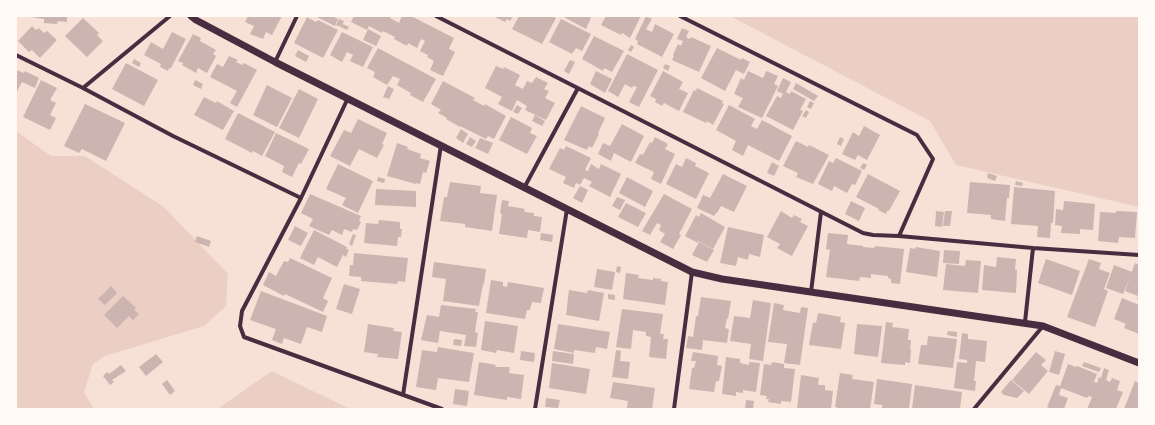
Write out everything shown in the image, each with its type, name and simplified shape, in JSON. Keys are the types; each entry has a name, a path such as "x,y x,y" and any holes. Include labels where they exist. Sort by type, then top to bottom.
{"street":[{"path":"83,88 170,16"},
{"path":"191,16 275,62 692,272 722,279 1025,322 1043,326 1139,363"},
{"path":"275,62 296,16"},
{"path":"436,16 863,233 1033,248 1139,255"},
{"path":"680,16 917,135 933,159 899,236"},
{"path":"16,55 83,88 173,136 301,198"},
{"path":"524,188 578,88"},
{"path":"348,98 301,198 242,311 240,326 244,337 442,409"},
{"path":"403,394 441,145"},
{"path":"536,409 567,209"},
{"path":"811,292 821,212"},
{"path":"1025,322 1033,248"},
{"path":"677,409 674,409 692,272"},
{"path":"974,409 1043,326"}],"shaded area":[{"path":"730,16 1139,16 1139,207 956,165 930,121"},
{"path":"16,131 51,156 85,156 164,207 228,274 226,306 204,326 105,356 93,364 84,392 95,409 16,409"},
{"path":"272,371 350,409 217,409"}],"building":[{"path":"24,16 67,16 67,22 58,21 57,24 44,23 44,19"},
{"path":"248,16 282,16 272,35 266,32 263,39 250,34 254,26 245,22"},
{"path":"315,16 332,16 338,19 335,26"},
{"path":"354,16 391,16 390,18 399,23 402,16 411,16 454,38 449,49 455,52 443,76 430,70 434,61 427,57 428,55 420,51 425,41 421,39 417,48 408,43 407,46 394,39 395,37 383,31 382,33 369,26 367,30 351,22"},
{"path":"493,16 513,16 510,21 507,19 505,22"},
{"path":"519,16 552,16 556,18 542,44 512,29"},
{"path":"562,16 588,16 591,18 586,29"},
{"path":"606,16 641,16 630,38 622,33 621,35 601,25"},
{"path":"646,16 652,19 646,29 652,32 655,24 674,34 662,57 637,44 638,41 635,39"},
{"path":"307,17 316,22 318,20 338,30 323,58 294,43"},
{"path":"83,18 99,33 97,35 103,41 87,57 65,36"},
{"path":"339,19 344,21 341,27 336,25"},
{"path":"561,19 591,34 582,51 576,48 572,54 549,42"},
{"path":"343,24 349,27 347,30 341,27"},
{"path":"32,26 36,30 39,28 44,33 47,31 57,40 40,58 32,50 29,52 18,41"},
{"path":"682,28 689,31 686,37 690,39 691,37 711,46 699,72 672,60 678,44 681,46 683,41 677,39"},
{"path":"368,29 381,36 376,46 363,40"},
{"path":"172,32 186,39 168,71 160,67 161,64 144,55 151,42 163,49"},
{"path":"342,32 373,47 363,67 350,61 353,55 347,52 342,62 330,55"},
{"path":"193,34 201,38 200,41 216,50 213,54 216,56 207,73 198,68 196,73 178,61"},
{"path":"594,36 624,51 612,72 604,68 603,71 582,59"},
{"path":"631,45 634,47 631,52 628,50"},
{"path":"378,48 436,79 423,102 410,95 411,93 397,85 400,79 393,76 387,85 373,77 375,72 367,68"},
{"path":"717,48 741,60 742,58 750,62 744,74 736,70 725,91 701,78"},
{"path":"298,50 309,56 306,62 295,56"},
{"path":"627,54 658,70 639,107 629,102 637,87 633,86 632,88 625,84 618,97 608,91"},
{"path":"229,56 238,60 236,62 242,65 244,63 257,70 237,107 230,103 237,91 210,77 217,64 223,67"},
{"path":"134,59 141,63 139,67 132,63"},
{"path":"570,60 575,62 569,74 564,71"},
{"path":"126,63 158,80 144,106 112,89"},
{"path":"665,64 670,66 668,71 663,68"},
{"path":"496,66 503,69 504,67 520,75 515,85 523,89 527,81 532,83 536,77 548,83 544,89 549,91 545,98 555,103 546,120 525,110 527,106 517,100 512,111 498,104 502,97 485,88"},
{"path":"16,70 24,73 25,71 39,78 35,88 22,82 16,93"},
{"path":"596,71 612,79 605,93 590,84"},
{"path":"663,71 683,82 679,89 688,93 679,111 664,103 662,106 655,102 656,99 650,96"},
{"path":"748,71 763,78 766,71 778,76 774,84 778,86 762,118 738,107 743,98 734,94 741,78 744,80"},
{"path":"783,78 791,82 786,92 790,94 791,91 806,99 800,110 803,111 793,130 766,116 777,96 781,98 783,94 777,91"},
{"path":"41,80 57,88 50,100 56,103 50,115 56,118 50,130 23,117"},
{"path":"195,80 203,84 201,89 193,85"},
{"path":"443,81 475,98 473,100 484,106 485,104 506,116 494,139 488,136 486,139 460,127 438,113 441,110 431,104"},
{"path":"796,83 818,96 814,101 793,89"},
{"path":"267,85 292,98 277,127 253,115"},
{"path":"388,86 394,89 389,99 383,97"},
{"path":"697,88 723,101 722,103 724,104 713,125 707,121 706,123 683,112 694,90 696,91"},
{"path":"299,89 318,99 299,138 279,128"},
{"path":"204,97 216,103 217,101 234,111 223,130 194,115"},
{"path":"810,101 814,103 811,109 807,107"},
{"path":"85,104 125,123 106,161 82,149 79,153 64,146"},
{"path":"517,105 522,108 518,114 513,112"},
{"path":"729,105 755,119 751,126 757,129 762,120 792,136 779,161 748,145 743,156 732,150 736,141 716,130"},
{"path":"581,106 605,118 592,148 589,146 587,150 564,140"},
{"path":"806,110 809,112 806,118 802,116"},
{"path":"238,113 275,132 262,156 253,151 252,153 225,139"},
{"path":"535,115 545,121 542,126 532,121"},
{"path":"511,117 532,128 530,133 537,136 527,154 499,140"},
{"path":"358,119 387,133 382,144 384,145 377,158 359,149 350,166 330,156 344,130 351,133"},
{"path":"622,124 644,136 631,162 614,153 611,161 598,154 603,143 610,146"},
{"path":"864,126 880,135 867,160 858,155 855,160 842,154 853,132 859,136"},
{"path":"461,129 468,134 463,143 456,138"},
{"path":"276,133 309,149 301,164 299,163 292,177 282,172 284,166 265,156"},
{"path":"470,137 476,141 472,147 466,144"},
{"path":"655,137 668,144 665,149 675,154 661,184 651,179 654,172 635,163 640,154 643,155 650,142 652,143"},
{"path":"840,137 844,139 841,146 837,144"},
{"path":"480,138 493,143 488,154 475,148"},
{"path":"796,141 808,147 809,145 829,155 813,184 796,177 798,173 783,166"},
{"path":"397,143 408,147 407,149 421,154 420,158 430,161 426,173 423,172 420,184 387,176"},
{"path":"566,146 591,158 585,170 588,171 591,164 599,169 601,164 621,174 610,197 589,186 592,182 584,178 580,185 576,183 574,188 563,183 566,177 549,169 560,148 564,150"},
{"path":"686,158 696,163 695,166 709,173 696,199 666,184 676,164 682,167"},
{"path":"836,158 862,171 855,185 852,184 847,193 834,186 832,191 818,184 829,161 833,163"},
{"path":"772,162 779,166 774,176 767,173"},
{"path":"863,163 867,165 864,170 860,168"},
{"path":"338,164 373,181 358,213 342,205 346,198 326,189"},
{"path":"988,173 997,176 995,181 987,178"},
{"path":"723,174 747,186 734,212 721,206 714,216 697,208 703,195 710,198"},
{"path":"868,174 900,191 886,214 856,197"},
{"path":"378,177 385,179 384,183 377,181"},
{"path":"627,177 653,191 645,207 619,193"},
{"path":"1016,181 1023,183 1022,186 1015,185"},
{"path":"450,182 481,186 480,193 497,195 492,231 465,227 465,224 440,221 444,197 447,197"},
{"path":"970,182 1010,185 1005,221 991,219 991,215 967,213"},
{"path":"580,186 588,190 582,203 573,198"},
{"path":"1014,187 1055,191 1053,223 1051,223 1050,238 1037,237 1038,226 1011,224"},
{"path":"376,189 416,191 416,207 375,205"},
{"path":"310,194 361,216 359,221 361,222 357,230 353,229 352,232 344,229 342,235 332,230 329,235 309,226 313,219 301,213"},
{"path":"664,194 692,209 679,234 681,235 673,249 660,242 665,234 659,230 661,225 657,223 650,235 642,231"},
{"path":"617,197 625,200 620,210 612,206"},
{"path":"502,200 509,201 508,206 525,209 524,212 534,213 534,216 542,217 540,232 528,230 527,238 499,234 502,214 500,213"},
{"path":"851,201 865,208 859,221 845,214"},
{"path":"1064,201 1095,204 1093,230 1080,229 1080,234 1061,233 1062,226 1055,225 1056,209 1063,210"},
{"path":"626,203 646,213 638,227 618,217"},
{"path":"781,211 792,218 794,215 802,219 800,222 808,226 792,256 777,248 780,244 767,237"},
{"path":"936,211 944,212 942,227 935,226"},
{"path":"945,211 952,211 950,226 943,226"},
{"path":"1116,211 1137,212 1135,238 1119,237 1118,243 1098,241 1100,212 1116,213"},
{"path":"701,213 725,227 713,249 685,236 696,215 699,217"},
{"path":"379,220 400,222 400,229 402,229 401,237 398,237 397,246 364,243 366,223 378,224"},
{"path":"295,226 308,233 301,246 288,240"},
{"path":"728,227 764,235 760,257 749,254 748,260 738,257 736,266 720,263"},
{"path":"314,230 347,247 346,249 349,250 346,257 343,255 337,267 318,257 314,265 300,258"},
{"path":"541,233 553,235 552,242 540,240"},
{"path":"828,233 848,235 847,244 874,248 875,246 904,249 900,284 891,283 891,279 888,278 888,276 871,274 871,278 860,277 859,281 826,277 830,250 826,249"},
{"path":"353,234 356,235 352,246 349,244"},
{"path":"197,236 211,241 209,247 195,242"},
{"path":"699,242 714,250 707,262 692,255"},
{"path":"916,247 940,251 937,277 906,272 910,248 915,249"},
{"path":"944,250 960,251 959,264 943,263"},
{"path":"354,253 408,258 405,282 398,281 397,284 361,281 361,277 349,276 350,265 353,265"},
{"path":"997,257 1016,259 1016,293 982,290 984,265 996,267"},
{"path":"290,258 332,278 323,298 328,301 323,312 285,294 284,296 263,285 269,272 276,276 284,261 288,262"},
{"path":"1046,259 1080,271 1072,295 1038,283"},
{"path":"1089,259 1101,263 1099,269 1110,273 1104,289 1108,291 1095,327 1067,317"},
{"path":"966,260 981,261 978,293 943,290 946,264 965,266"},
{"path":"434,262 486,269 479,306 443,301 446,279 432,277"},
{"path":"1135,263 1139,265 1139,300 1137,299 1138,296 1125,291"},
{"path":"1114,265 1132,272 1123,294 1106,288"},
{"path":"617,266 621,267 620,273 616,272"},
{"path":"597,269 615,272 612,290 594,287"},
{"path":"626,273 639,275 638,278 653,280 653,278 661,279 661,281 668,282 665,305 623,299"},
{"path":"491,280 503,282 503,286 507,287 508,282 544,288 541,303 532,302 530,310 527,310 525,319 486,313"},
{"path":"344,284 360,289 352,314 336,309"},
{"path":"111,286 117,293 105,305 98,299"},
{"path":"569,290 587,293 588,290 604,293 599,321 566,315"},
{"path":"261,291 327,316 322,332 307,327 301,344 284,338 282,344 272,340 276,329 250,320"},
{"path":"608,294 615,295 615,300 608,299"},
{"path":"123,296 136,308 134,310 139,314 133,320 129,316 117,328 104,315"},
{"path":"701,297 731,301 725,328 729,329 727,343 703,340 702,350 686,348 688,336 693,337"},
{"path":"1122,298 1139,305 1139,334 1124,328 1126,324 1114,319"},
{"path":"753,300 771,303 763,361 749,359 751,344 730,341 734,316 750,318"},
{"path":"774,303 784,305 783,310 800,313 801,307 808,308 800,365 784,363 787,344 768,342"},
{"path":"441,305 476,309 475,312 478,312 475,332 478,333 476,347 464,346 466,335 440,331 438,343 421,340 427,315 439,317"},
{"path":"622,309 663,314 660,334 664,334 663,339 668,339 666,359 649,357 651,337 646,336 646,332 633,330 631,349 616,347"},
{"path":"818,313 841,317 840,322 845,323 841,349 809,345 813,322 816,323"},
{"path":"485,321 518,326 514,353 497,350 496,353 481,350"},
{"path":"886,322 893,323 892,327 909,329 908,340 911,340 910,363 905,362 905,365 881,363"},
{"path":"368,324 394,328 393,331 402,332 398,359 377,357 378,354 364,352"},
{"path":"558,324 610,332 607,349 596,347 595,353 574,350 574,353 554,349"},
{"path":"857,324 882,326 878,357 854,354"},
{"path":"948,331 957,332 957,337 947,335"},
{"path":"962,333 968,334 968,339 987,341 985,362 976,361 974,381 976,381 975,391 954,388 957,362 967,363 967,360 959,359"},
{"path":"928,336 957,339 953,368 918,364 921,345 927,345"},
{"path":"454,339 462,340 461,346 453,345"},
{"path":"438,347 474,353 469,382 438,378 436,390 416,387 422,350 437,352"},
{"path":"616,350 621,351 620,361 630,362 628,379 612,377"},
{"path":"521,351 535,353 534,362 520,360"},
{"path":"553,351 574,354 573,364 552,361"},
{"path":"1055,351 1065,354 1059,375 1049,372"},
{"path":"693,352 718,356 717,365 722,366 719,381 716,381 714,392 689,389 692,368 694,368 696,361 691,361"},
{"path":"1036,352 1046,360 1041,365 1048,371 1029,394 1012,380"},
{"path":"156,354 163,362 146,376 139,367"},
{"path":"726,357 740,359 740,363 749,365 749,362 760,363 756,392 743,390 743,393 736,392 736,396 722,394"},
{"path":"479,362 496,365 495,367 510,367 509,373 524,375 521,399 507,397 507,400 474,395"},
{"path":"772,362 784,364 784,368 795,369 791,402 781,401 781,404 768,402 769,399 766,399 767,396 760,395 764,364 771,365"},
{"path":"1084,362 1101,368 1099,372 1082,366"},
{"path":"552,363 590,369 586,394 549,388"},
{"path":"1068,364 1097,374 1094,382 1097,383 1099,377 1101,378 1104,368 1109,370 1106,380 1110,382 1112,378 1120,381 1117,390 1123,392 1116,409 1087,409 1092,397 1088,396 1087,398 1061,388 1059,395 1068,398 1064,409 1052,409 1047,407 1056,385 1060,386"},
{"path":"121,365 126,371 112,380 114,382 110,385 103,376 107,372 109,374"},
{"path":"840,373 853,375 852,379 874,382 870,409 836,409 837,407 835,407"},
{"path":"801,375 819,378 818,385 825,385 825,390 833,391 831,409 797,409"},
{"path":"877,379 912,384 909,409 882,409 882,405 874,404"},
{"path":"167,380 175,391 170,395 162,384"},
{"path":"1011,380 1024,391 1017,398 1004,395 1001,392"},
{"path":"1135,381 1139,383 1139,409 1124,409"},
{"path":"613,382 655,388 652,409 627,408 628,401 610,398"},
{"path":"915,385 962,392 960,409 912,409"},
{"path":"455,389 469,391 467,406 453,404"},
{"path":"546,398 560,400 558,408 545,407"},
{"path":"746,400 754,401 753,409 745,409"}]}
